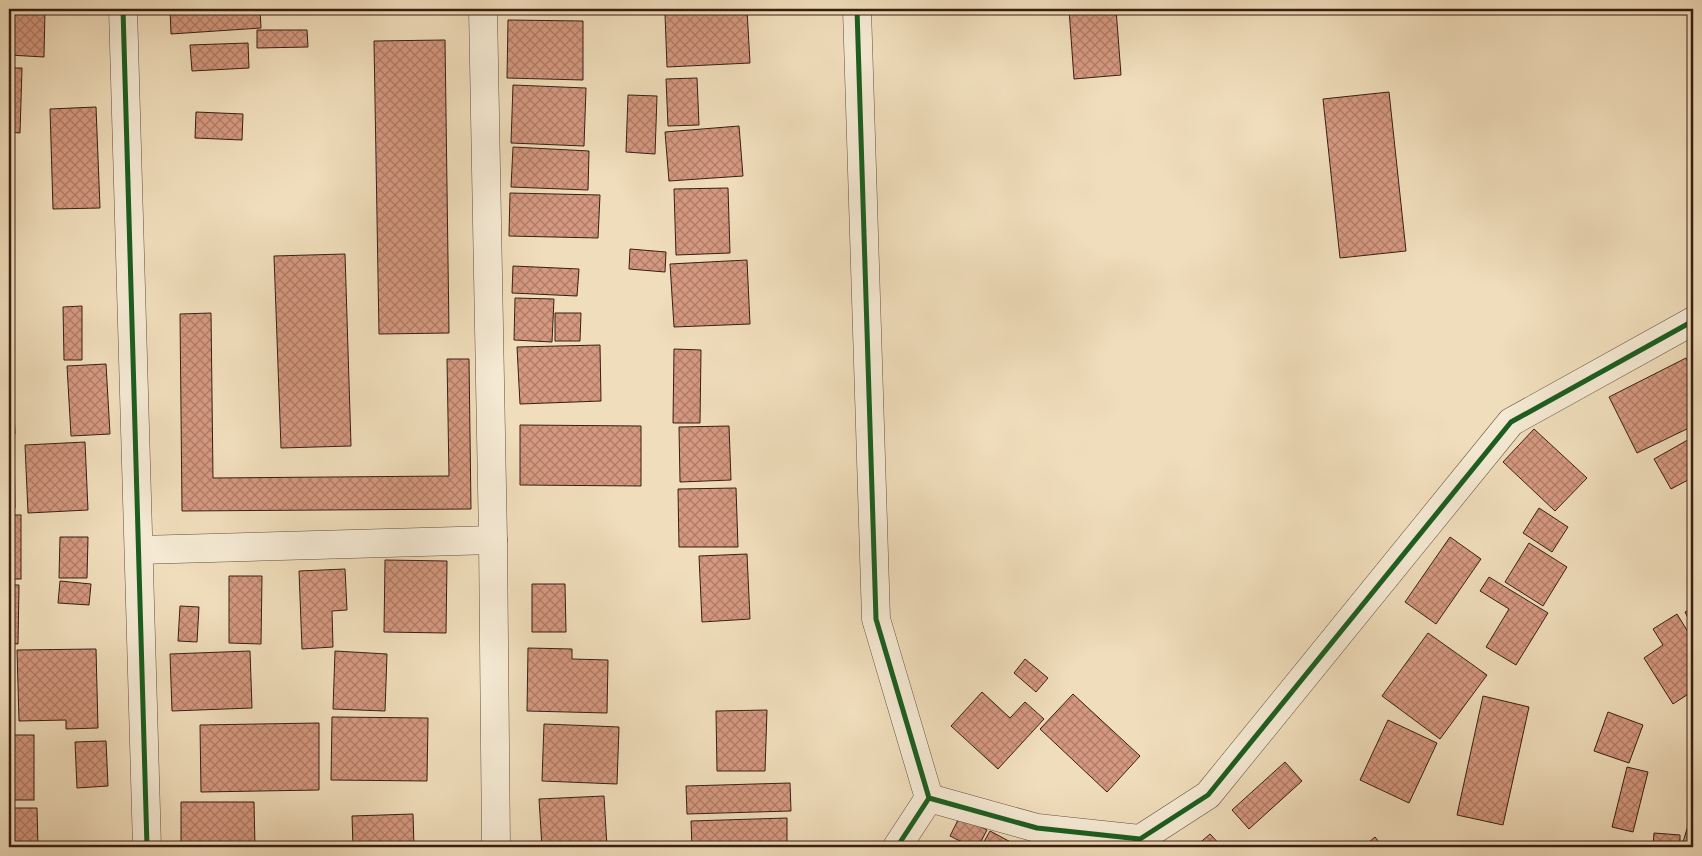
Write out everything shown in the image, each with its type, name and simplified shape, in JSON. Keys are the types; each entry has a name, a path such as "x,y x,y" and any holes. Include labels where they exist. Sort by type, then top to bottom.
{"street":[{"path":"123,9 147,847"},
{"path":"483,9 493,540 496,847"},
{"path":"857,9 876,619 929,798 897,847"},
{"path":"929,798 1037,828 1140,839 1208,795 1511,422 1693,321"},
{"path":"139,550 493,540"}],"building":[{"path":"9,9 45,9 44,57 9,55"},
{"path":"170,9 260,9 261,28 171,34"},
{"path":"1069,9 1116,9 1121,75 1074,79"},
{"path":"747,10 750,63 667,67 665,14"},
{"path":"508,20 583,21 583,80 507,78"},
{"path":"257,30 307,30 308,47 257,48"},
{"path":"445,40 449,333 379,334 374,41"},
{"path":"248,43 249,68 192,71 190,45"},
{"path":"9,68 22,68 20,133 9,132"},
{"path":"697,78 699,125 668,126 666,79"},
{"path":"513,85 586,88 584,146 511,143"},
{"path":"1389,92 1406,251 1340,258 1323,99"},
{"path":"628,95 657,96 655,154 626,152"},
{"path":"96,107 100,208 53,209 50,109"},
{"path":"196,112 243,114 242,140 195,138"},
{"path":"739,126 743,176 669,181 665,132"},
{"path":"513,147 589,151 588,190 511,187"},
{"path":"728,188 730,253 676,255 674,189"},
{"path":"510,193 600,195 598,238 509,236"},
{"path":"630,249 666,252 665,272 629,269"},
{"path":"345,254 351,446 281,448 274,256"},
{"path":"747,260 750,324 674,327 670,264"},
{"path":"513,266 579,269 577,296 512,293"},
{"path":"515,298 554,299 552,342 514,340"},
{"path":"82,306 82,360 64,360 63,307"},
{"path":"211,313 213,478 449,476 447,359 469,359 471,509 182,511 180,314"},
{"path":"555,313 581,313 580,341 555,341"},
{"path":"1693,327 1693,350 1683,334"},
{"path":"600,345 601,401 520,404 517,347"},
{"path":"674,349 701,350 700,423 673,423"},
{"path":"1686,358 1693,373 1693,426 1637,453 1609,397"},
{"path":"106,364 110,434 71,436 67,366"},
{"path":"9,387 13,387 15,434 9,435"},
{"path":"520,425 641,426 641,486 520,485"},
{"path":"729,426 731,480 680,482 679,427"},
{"path":"1534,429 1587,478 1555,511 1503,462"},
{"path":"1693,437 1693,486 1688,480 1671,489 1654,459"},
{"path":"9,440 14,440 15,508 9,508"},
{"path":"85,442 88,510 28,513 25,445"},
{"path":"736,488 738,547 679,547 678,489"},
{"path":"1539,508 1568,527 1552,552 1523,533"},
{"path":"9,515 21,515 21,579 9,579"},
{"path":"60,537 88,537 87,578 59,578"},
{"path":"1450,537 1481,559 1436,624 1405,602"},
{"path":"1529,543 1567,567 1543,606 1505,582"},
{"path":"747,554 750,619 702,622 699,556"},
{"path":"385,560 447,561 446,633 384,632"},
{"path":"345,569 347,610 332,611 333,647 302,649 299,571"},
{"path":"229,576 262,576 261,644 229,643"},
{"path":"1489,577 1548,613 1516,665 1486,647 1509,609 1480,591"},
{"path":"60,581 91,584 89,605 58,603"},
{"path":"532,584 565,584 566,632 532,632"},
{"path":"9,585 19,585 18,644 9,643"},
{"path":"180,606 199,607 197,642 178,641"},
{"path":"1693,608 1693,628 1685,612"},
{"path":"1677,614 1693,640 1693,691 1673,704 1644,658 1663,645 1653,629"},
{"path":"1428,633 1487,675 1440,739 1382,696"},
{"path":"528,648 572,649 572,659 608,660 607,713 527,711"},
{"path":"96,649 98,728 66,729 66,720 19,721 17,650"},
{"path":"250,651 252,708 172,711 170,654"},
{"path":"335,651 387,654 385,711 333,709"},
{"path":"1025,659 1048,678 1036,692 1014,673"},
{"path":"982,692 1010,718 1025,702 1044,719 998,769 951,726"},
{"path":"1073,694 1140,756 1107,792 1040,729"},
{"path":"1483,696 1529,707 1503,825 1457,815"},
{"path":"767,710 765,771 717,771 716,711"},
{"path":"1608,712 1643,725 1629,763 1594,751"},
{"path":"332,717 428,718 427,781 331,780"},
{"path":"1388,720 1437,743 1409,803 1360,780"},
{"path":"319,723 319,790 201,792 200,725"},
{"path":"544,724 619,727 617,784 542,781"},
{"path":"9,735 34,735 34,800 9,800"},
{"path":"106,741 108,786 77,788 75,742"},
{"path":"1285,762 1302,781 1249,829 1232,810"},
{"path":"1627,767 1648,772 1633,832 1612,827"},
{"path":"790,783 791,811 687,814 686,786"},
{"path":"604,796 607,847 542,847 539,799"},
{"path":"181,802 254,802 255,847 181,847"},
{"path":"9,808 37,808 38,847 9,847"},
{"path":"1693,809 1693,845 1683,842"},
{"path":"413,814 414,847 353,847 352,816"},
{"path":"960,816 987,830 978,847 972,847 950,836"},
{"path":"787,818 787,847 692,847 691,821"},
{"path":"990,831 1020,847 981,847"},
{"path":"1654,833 1680,835 1680,847 1653,847"},
{"path":"1210,834 1222,847 1195,847"},
{"path":"1375,837 1383,847 1363,847"}],"cycle path":[{"path":"123,9 147,847"},
{"path":"857,9 876,619 929,798 897,847"},
{"path":"929,798 1037,828 1140,839 1208,795 1511,422 1693,321"}]}
